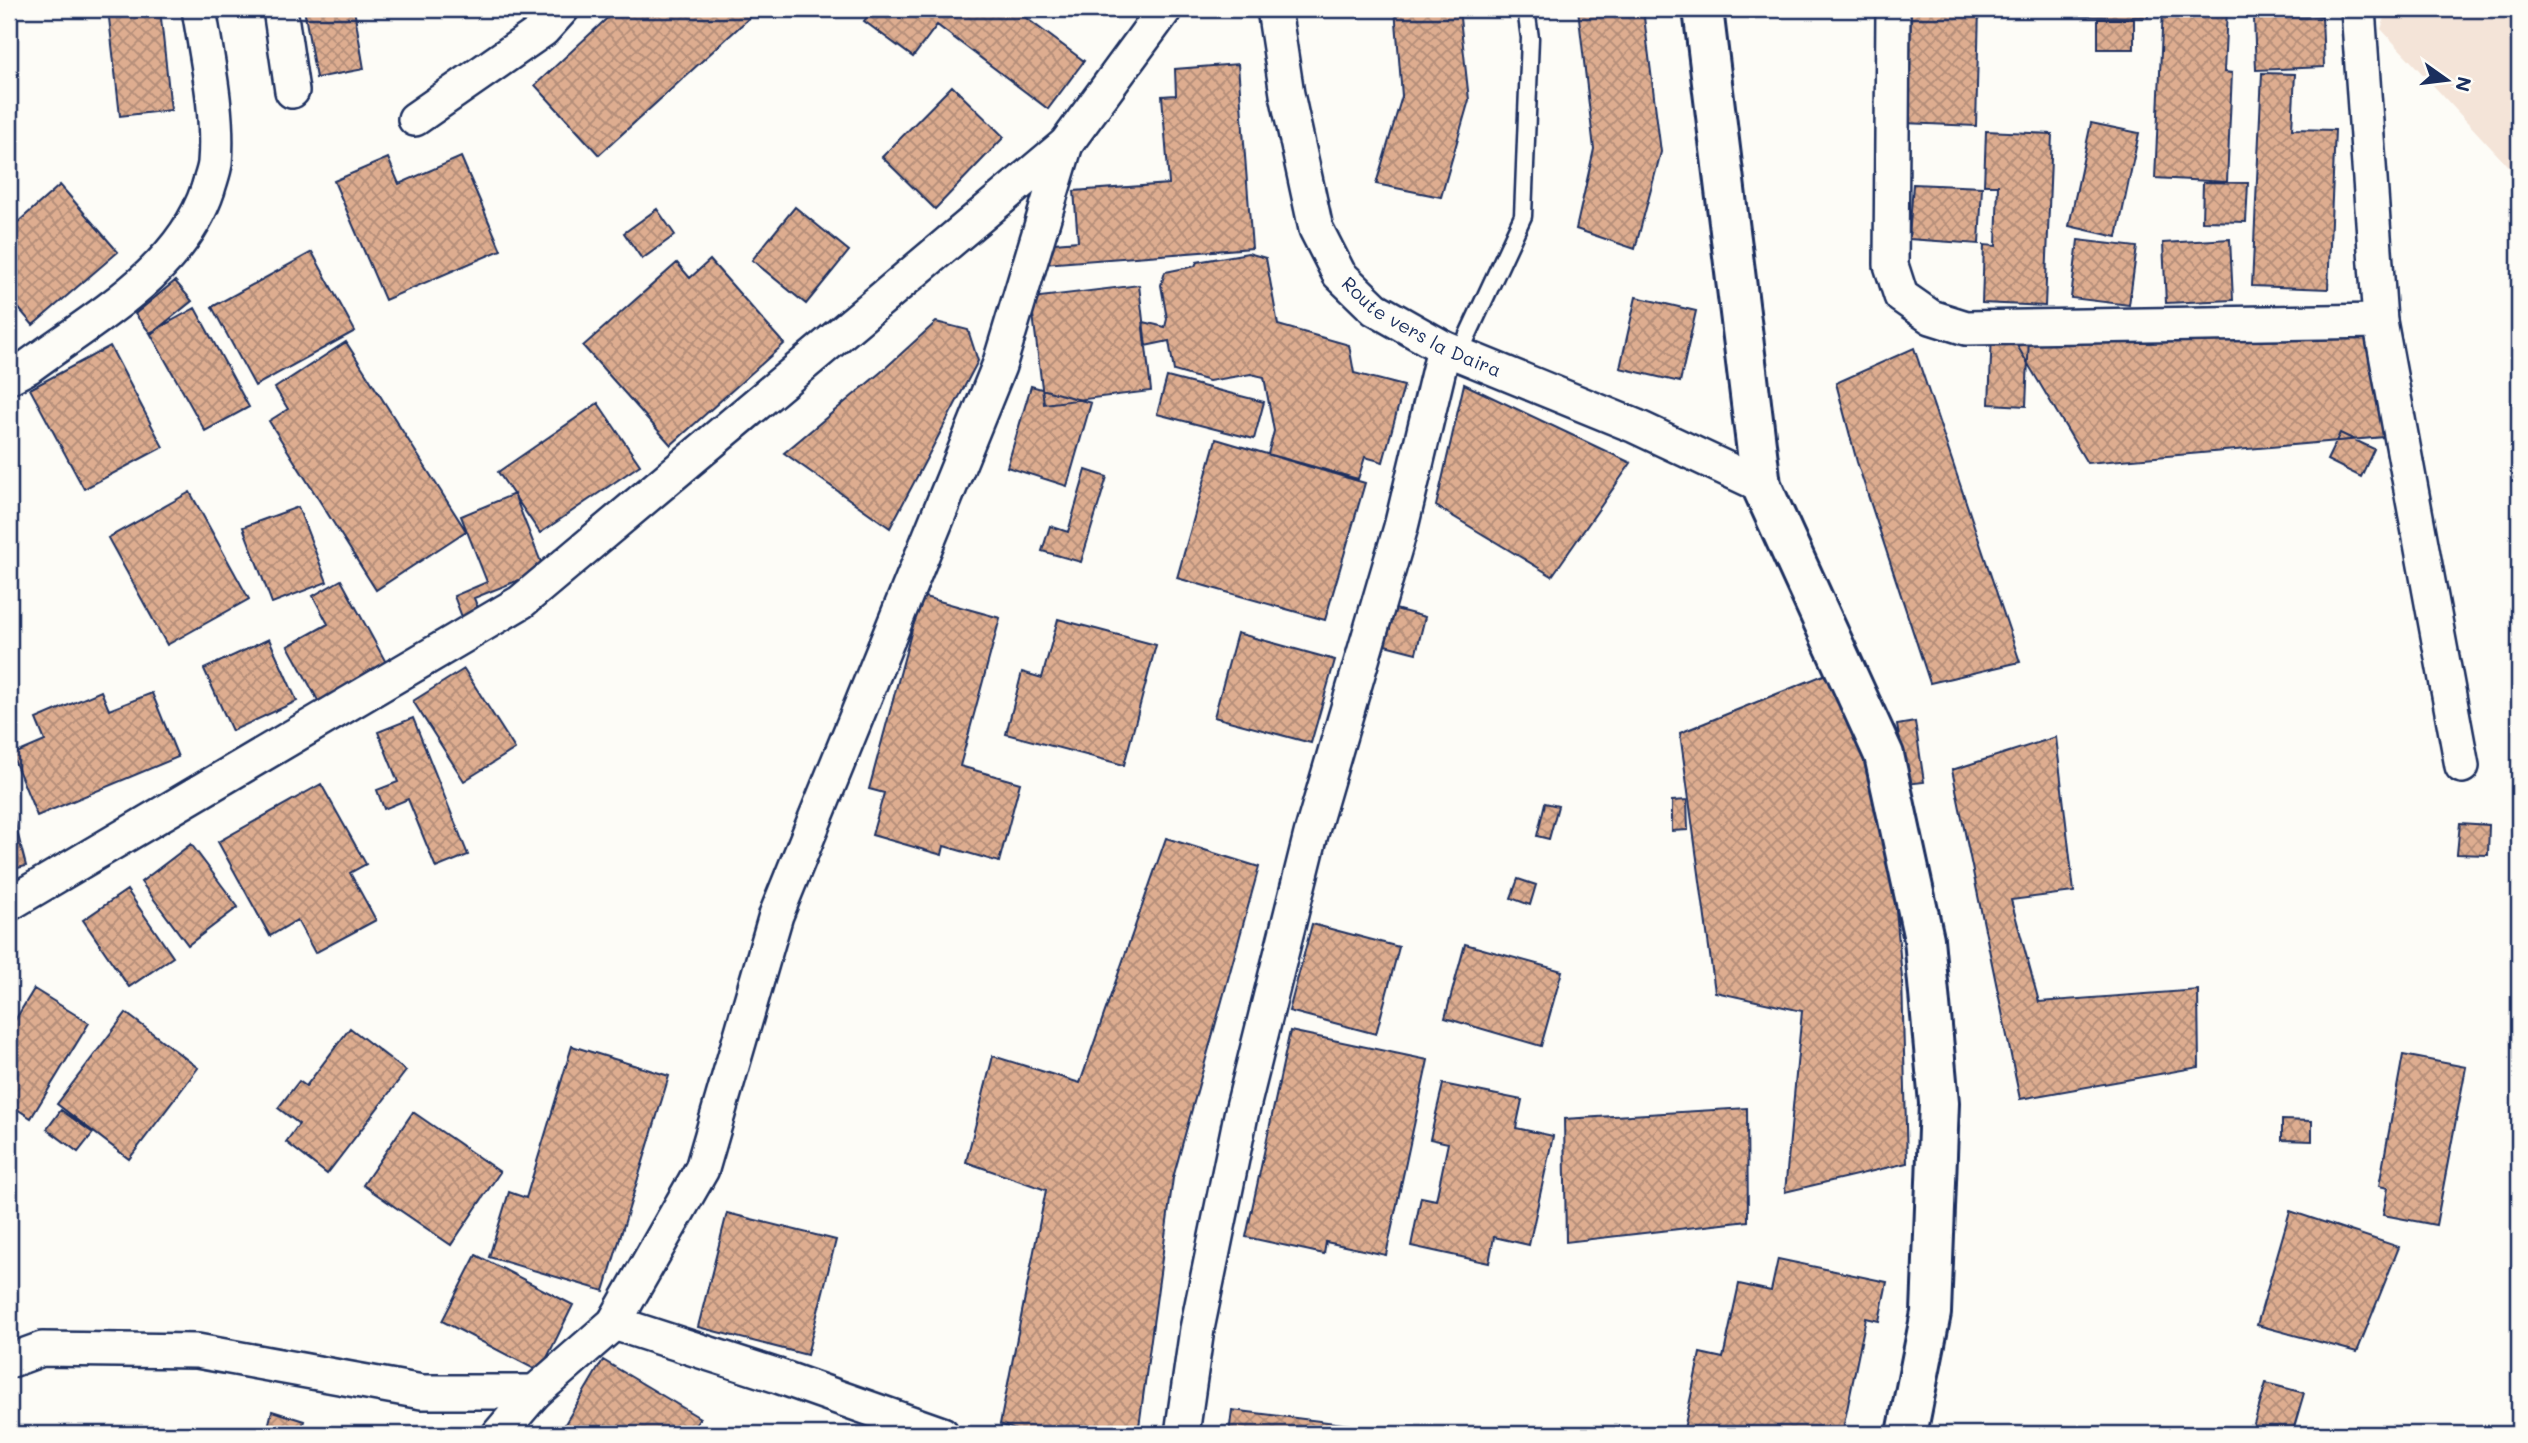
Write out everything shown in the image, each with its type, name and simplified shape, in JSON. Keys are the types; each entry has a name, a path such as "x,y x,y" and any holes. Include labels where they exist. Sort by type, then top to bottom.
{"street":[{"path":"9,377 28,367 142,283 184,238 203,205 215,166 216,124 199,9"},
{"path":"280,9 292,91"},
{"path":"9,904 521,602 1066,144 1166,9"},
{"name":"Route vers la Daira","path":"1273,9 1287,94 1316,229 1339,274 1375,309 1452,351 1635,426 1761,485"},
{"path":"1703,9 1761,485 1884,755 1924,939 1939,1103 1931,1313 1907,1434"},
{"path":"1893,9 1891,265 1901,296 1931,317 1966,328 2380,321"},
{"path":"2358,9 2380,321 2462,766"},
{"path":"415,119 550,16"},
{"path":"499,1434 535,1392 614,1323 702,1168 776,915 999,366 1066,144"},
{"path":"1182,1434 1197,1329 1241,1115 1311,834 1452,351"},
{"path":"614,1323 775,1375 942,1434"},
{"path":"9,1361 42,1349 197,1351 422,1392 535,1392"}],"lane":[{"path":"1452,351 1523,216 1530,37 1526,9"}],"shaded area":[{"path":"2388,9 2519,9 2519,178 2381,29"}],"building":[{"path":"108,9 160,9 171,110 120,116"},
{"path":"304,9 354,9 364,69 316,78"},
{"path":"617,9 759,9 599,155 535,85"},
{"path":"873,9 1014,9 1084,61 1048,109 937,25 913,57 864,21"},
{"path":"1395,9 1459,9 1469,100 1441,197 1376,184 1402,96"},
{"path":"1578,9 1643,9 1661,152 1635,249 1576,229 1594,149"},
{"path":"1907,9 1979,9 1976,126 1904,123"},
{"path":"2071,9 2148,9 2148,17 2071,16"},
{"path":"2163,9 2227,9 2224,72 2232,73 2227,182 2155,178"},
{"path":"2322,16 2324,67 2256,70 2254,18"},
{"path":"2098,19 2134,19 2134,49 2098,49"},
{"path":"1238,64 1252,248 1044,264 1042,244 1078,241 1074,191 1169,184 1162,96 1176,95 1175,69"},
{"path":"2262,73 2295,74 2292,129 2335,130 2328,289 2252,286"},
{"path":"952,86 1004,137 935,209 882,157"},
{"path":"2091,123 2139,133 2117,237 2069,226"},
{"path":"1986,131 2052,134 2045,306 1982,303 1984,245 1996,246 1998,185 1984,185"},
{"path":"461,157 501,250 385,300 334,181 388,158 399,184"},
{"path":"2203,182 2248,183 2246,222 2202,221"},
{"path":"1913,184 1982,187 1979,244 1909,239"},
{"path":"60,185 118,252 33,325 9,297 9,230"},
{"path":"795,207 849,251 806,304 752,260"},
{"path":"657,209 675,235 642,259 624,233"},
{"path":"2230,239 2233,300 2166,303 2163,243"},
{"path":"2078,240 2137,247 2129,305 2071,298"},
{"path":"312,252 355,331 255,386 212,307"},
{"path":"1248,253 1266,258 1278,325 1349,345 1354,373 1404,386 1383,462 1365,457 1358,479 1268,454 1274,431 1264,377 1251,374 1209,381 1174,371 1169,341 1145,346 1144,322 1165,327 1167,319 1161,285 1165,272 1195,266 1197,262"},
{"path":"710,260 784,344 671,445 583,346 677,263 690,278"},
{"path":"175,281 192,301 151,334 135,314"},
{"path":"1139,285 1151,391 1044,404 1031,298"},
{"path":"1636,297 1696,311 1680,382 1620,368"},
{"path":"195,308 249,407 205,431 150,333"},
{"path":"936,322 968,330 978,361 890,528 784,453"},
{"path":"1992,334 2029,336 2026,406 1989,404"},
{"path":"2379,336 2384,437 2087,463 2012,337"},
{"path":"346,342 466,531 376,590 269,421 288,409 275,388"},
{"path":"110,346 163,447 84,489 30,389"},
{"path":"1914,348 2020,662 1930,683 1857,462 1836,383"},
{"path":"1167,377 1264,402 1254,439 1157,414"},
{"path":"1464,384 1631,463 1552,576 1436,506"},
{"path":"1031,386 1091,403 1067,486 1007,467"},
{"path":"598,403 640,465 540,533 498,472"},
{"path":"2340,433 2374,449 2361,477 2327,460"},
{"path":"1216,439 1365,483 1325,620 1177,578"},
{"path":"1086,470 1107,477 1081,562 1042,551 1050,526 1068,532"},
{"path":"190,492 249,599 167,645 108,538"},
{"path":"514,494 544,570 474,598 484,623 467,630 454,596 487,582 461,516"},
{"path":"298,507 327,582 272,603 243,527"},
{"path":"341,580 389,668 321,706 288,646 328,624 313,596"},
{"path":"921,596 1000,618 960,766 1020,783 999,862 944,846 942,855 872,835 884,793 869,789"},
{"path":"1395,609 1425,617 1416,653 1385,645"},
{"path":"1058,619 1156,645 1124,765 1006,734 1022,672 1042,678"},
{"path":"1237,633 1335,660 1311,743 1214,717"},
{"path":"269,639 297,701 232,731 204,669"},
{"path":"464,669 515,749 464,781 413,701"},
{"path":"1836,670 1889,829 1902,978 1907,1163 1785,1192 1802,1011 1715,992 1680,733"},
{"path":"101,691 109,710 152,693 178,757 37,816 12,755 45,741 36,719"},
{"path":"413,718 468,855 436,868 408,799 384,809 377,790 398,782 378,732"},
{"path":"1915,722 1924,782 1907,784 1897,725"},
{"path":"2056,737 2074,892 2011,900 2039,1002 2198,990 2199,1067 2020,1099 1952,770"},
{"path":"321,784 366,864 350,873 376,920 315,953 297,920 270,936 218,842"},
{"path":"9,800 26,866 9,870"},
{"path":"1687,800 1688,830 1672,831 1672,801"},
{"path":"1545,803 1558,806 1549,839 1537,836"},
{"path":"2460,823 2489,825 2488,855 2457,854"},
{"path":"1166,838 1259,867 1173,1178 1138,1434 1026,1434 1000,1424 1046,1190 966,1162 993,1056 1080,1083"},
{"path":"191,844 238,907 188,945 141,882"},
{"path":"1518,879 1536,885 1530,905 1511,898"},
{"path":"127,890 173,957 129,987 83,920"},
{"path":"1312,924 1399,947 1376,1034 1289,1011"},
{"path":"2516,933 2519,933 2519,1083 2515,1083"},
{"path":"1465,944 1562,971 1541,1046 1445,1018"},
{"path":"34,989 89,1023 31,1118 9,1104 9,1030"},
{"path":"126,1013 198,1068 129,1159 57,1104"},
{"path":"350,1028 406,1071 327,1174 286,1142 299,1124 278,1108 299,1081 306,1086"},
{"path":"1290,1031 1428,1060 1386,1255 1326,1242 1324,1254 1246,1237"},
{"path":"572,1046 669,1076 604,1291 489,1257 509,1192 526,1198"},
{"path":"2403,1055 2466,1067 2436,1225 2383,1215 2388,1188 2379,1186"},
{"path":"1443,1084 1522,1100 1516,1128 1553,1136 1529,1245 1494,1237 1489,1263 1411,1246 1421,1197 1436,1200 1448,1143 1430,1139"},
{"path":"1747,1108 1748,1221 1566,1242 1564,1119"},
{"path":"61,1110 93,1133 78,1152 47,1129"},
{"path":"413,1112 500,1172 451,1245 363,1185"},
{"path":"2282,1120 2312,1121 2312,1141 2282,1140"},
{"path":"2290,1211 2399,1247 2357,1352 2257,1325"},
{"path":"727,1213 836,1240 807,1355 698,1327"},
{"path":"476,1255 573,1305 540,1372 442,1321"},
{"path":"1778,1259 1887,1282 1879,1321 1866,1318 1842,1434 1683,1434 1700,1353 1723,1358 1739,1284 1771,1291"},
{"path":"603,1360 700,1418 690,1434 559,1434"},
{"path":"2266,1383 2304,1393 2292,1434 2251,1434"},
{"path":"1232,1410 1360,1426 1359,1434 1229,1434"},
{"path":"272,1411 304,1421 300,1434 268,1427"}]}
